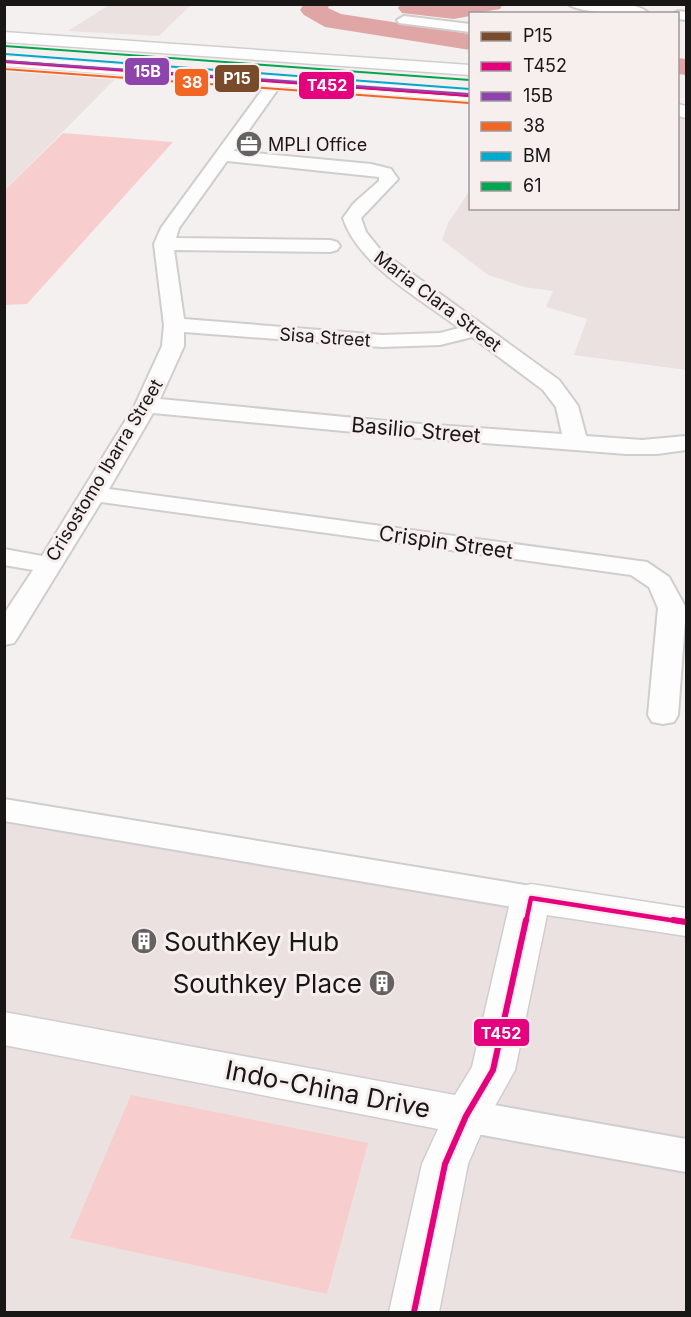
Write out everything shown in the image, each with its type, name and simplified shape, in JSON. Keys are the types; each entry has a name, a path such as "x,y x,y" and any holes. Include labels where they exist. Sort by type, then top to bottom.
{"main road":[{"path":"4,35 469,69"},
{"path":"4,42 469,75"},
{"path":"4,50 469,84"},
{"path":"4,61 469,96"},
{"path":"4,61 469,96"},
{"path":"414,1312 445,1164 466,1116 493,1070 531,898 687,922"},
{"name":"Indo-China Drive","path":"4,1029 466,1116"}],"street":[{"path":"575,4 633,12"},
{"path":"404,20 469,28"},
{"path":"275,82 170,228 164,244 330,246"},
{"name":"Maria Clara Street","path":"222,155 371,168 385,173 389,179 383,188 358,207 352,218 357,233 375,256 551,385 567,406 576,442"},
{"name":"Crisostomo Ibarra Street","path":"4,637 147,405 173,346 174,325 164,244"},
{"name":"Sisa Street","path":"174,325 382,341 440,339 476,330"},
{"name":"Basilio Street","path":"147,405 507,438 640,446 678,446 687,443"},
{"name":"Crispin Street","path":"94,494 638,568 660,583 672,609 663,715"},
{"path":"4,557 49,565"},
{"path":"4,810 531,898"},
{"name":"Indo-China Drive","path":"466,1116 687,1156"}],"shaded area":[{"path":"109,5 190,6 159,36 68,31"},
{"path":"5,70 116,78 5,190"},
{"path":"686,114 686,370 574,355 587,319 546,307 553,291 524,287 488,275 442,240 448,223 469,192 469,210 679,210 679,116"},
{"path":"63,133 173,142 27,304 5,305 5,190"},
{"path":"4,823 686,934 686,1312 5,1312"},
{"path":"131,1095 368,1143 327,1294 70,1238"}],"waterway":[{"path":"318,4 313,10 334,21 469,42"},
{"path":"411,8 454,11 491,4"},
{"path":"679,66 686,67"}],"transit line":[{"name":"61","path":"5,46 469,80"},
{"name":"BM","path":"5,54 469,89"},
{"name":"P15","path":"4,61 469,96"},
{"name":"15B","path":"4,61 469,94"},
{"name":"T452","path":"4,62 469,96"},
{"name":"38","path":"4,69 469,103"},
{"name":"T452","path":"414,1312 445,1164 466,1116 493,1070 531,898 686,922"}],"place":[{"name":"MPLI Office","path":"249,144"},
{"name":"SouthKey Hub","path":"144,941"},
{"name":"Southkey Place","path":"382,983"}]}
